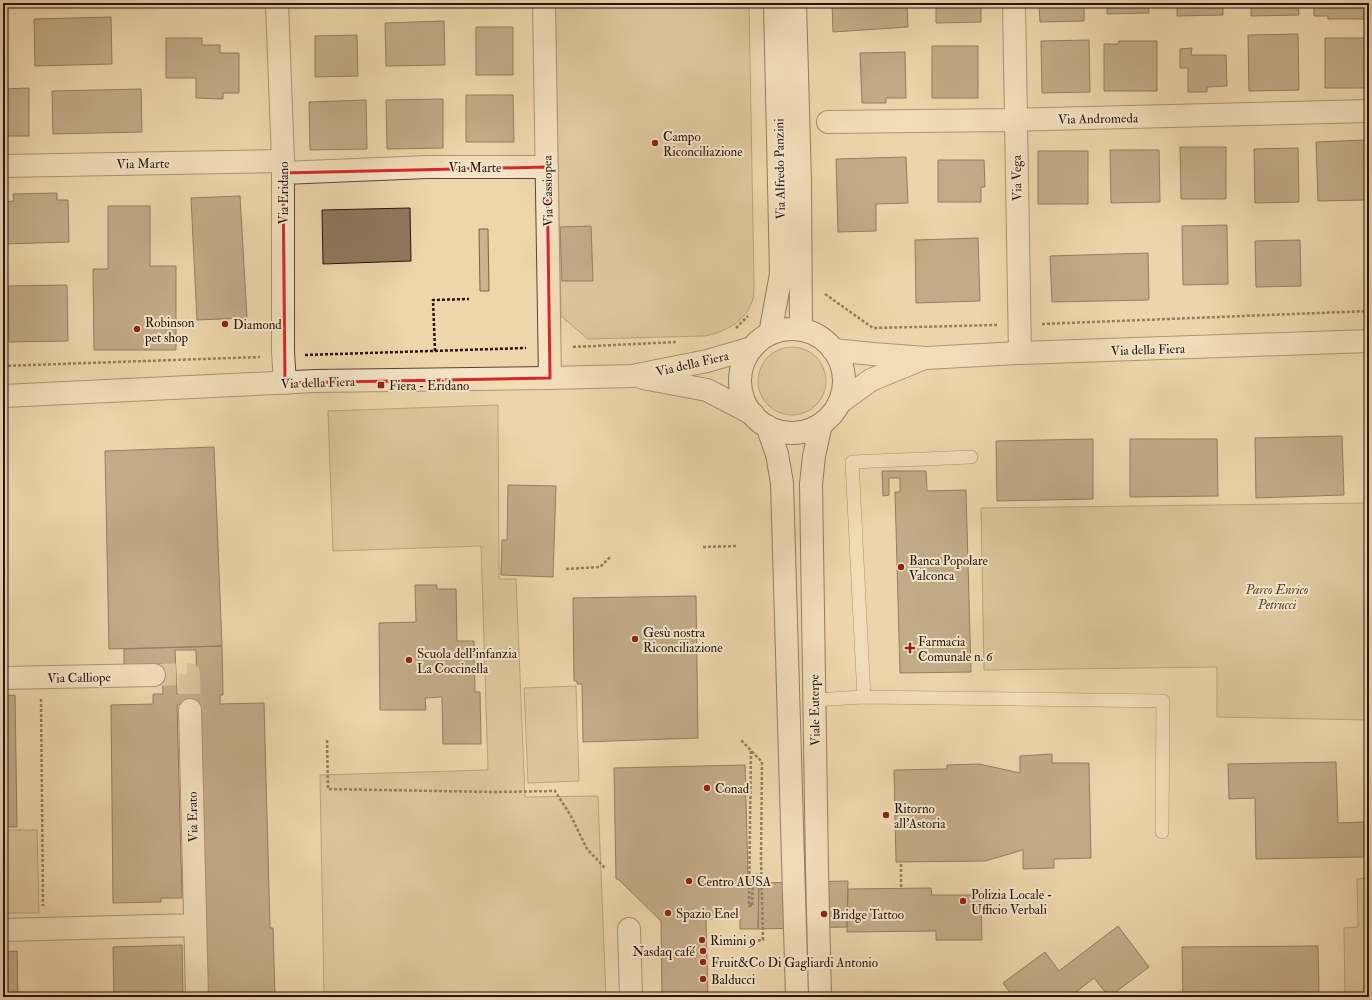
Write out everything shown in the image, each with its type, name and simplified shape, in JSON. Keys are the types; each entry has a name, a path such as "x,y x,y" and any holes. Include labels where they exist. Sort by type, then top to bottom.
{"street":[{"name":"Via Eridano","path":"277,3 283,167 285,383"},
{"name":"Via Cassiopea","path":"544,3 550,378"},
{"name":"Via Alfredo Panzini","path":"770,334 781,274 775,3"},
{"name":"Via Alfredo Panzini","path":"795,3 800,180 801,330"},
{"name":"Via Vega","path":"1014,3 1020,353"},
{"name":"Via Andromeda","path":"828,122 1015,120 1369,111"},
{"name":"Via Marte","path":"3,166 547,167"},
{"path":"783,330 801,330 810,332 819,337 834,350 843,370 843,390 839,403 832,414 821,424 810,430 798,432 778,431 760,420 746,404 741,392 741,371 745,359 752,348 760,340 770,334 783,330"},
{"name":"Via della Fiera","path":"834,350 926,358 1020,353 1369,341"},
{"name":"Via della Fiera","path":"3,396 316,381 632,376 707,361 752,348"},
{"name":"Via della Fiera","path":"839,403 871,380 926,358"},
{"name":"Via della Fiera","path":"632,376 707,390 760,420"},
{"name":"Viale Euterpe","path":"760,420 777,454 782,483 797,997"},
{"name":"Viale Euterpe","path":"820,997 811,484 814,456 821,424"},
{"name":"Via Calliope","path":"3,678 154,675"},
{"name":"Via Erato","path":"190,710 197,997"},
{"path":"3,930 195,925"},
{"path":"629,928 631,997"}],"lane":[{"path":"864,697 852,462 971,456"},
{"path":"814,700 864,697 1163,701 1162,832"}],"path":[{"path":"824,294 873,328 1019,325 1369,311"},
{"path":"435,351 433,300 469,299"},
{"path":"731,330 750,315"},
{"path":"3,366 550,348 683,342"},
{"path":"702,547 736,546"},
{"path":"566,569 600,567 611,556"},
{"path":"41,699 43,911"},
{"path":"738,942 763,940 761,878 762,762 740,739"},
{"path":"327,740 328,789 494,792 556,791 571,816 586,849 605,868"},
{"path":"751,750 749,906 753,905 753,877 761,878"},
{"path":"901,864 901,887"}],"highlighted area":[{"path":"547,167 550,378 285,383 283,173"}],"green space":[{"name":"Campo Riconciliazione","path":"555,3 749,3 754,293 750,307 746,314 734,324 720,332 705,336 588,339 561,316"},
{"path":"479,229 488,229 489,291 480,291"},
{"path":"785,347 799,347 811,352 821,362 826,374 826,388 821,400 811,410 799,415 785,415 773,410 763,400 758,388 758,374 763,362 773,352"},
{"path":"498,405 499,579 516,579 525,797 598,796 606,997 324,997 320,775 488,770 481,546 333,551 328,411"},
{"name":"Parco Enrico Petrucci","path":"1369,503 1369,720 1217,717 1217,667 984,670 981,508"},
{"path":"576,686 579,781 528,783 524,688"},
{"path":"3,830 37,830 39,913 3,913"},
{"path":"1369,878 1369,997 1345,997 1344,928 1358,927 1357,879"}],"building":[{"path":"832,3 907,3 908,27 833,32"},
{"path":"936,3 981,3 981,22 936,23"},
{"path":"1039,3 1084,3 1084,21 1040,22"},
{"path":"1107,3 1148,3 1149,13 1107,14"},
{"path":"1177,3 1223,3 1223,15 1177,16"},
{"path":"1251,3 1298,3 1299,15 1251,16"},
{"path":"1314,3 1368,3 1368,19 1328,19 1328,16 1314,16"},
{"path":"111,17 112,64 35,66 34,19"},
{"path":"444,21 445,65 386,66 385,23"},
{"path":"476,27 513,27 513,75 476,75"},
{"path":"1298,34 1299,90 1249,91 1248,35"},
{"path":"357,35 358,76 315,77 315,36"},
{"path":"166,38 202,38 202,45 220,45 220,53 239,53 239,93 223,93 223,99 196,98 196,78 166,78"},
{"path":"1325,38 1368,38 1369,88 1325,88"},
{"path":"1089,40 1090,92 1042,93 1041,41"},
{"path":"1119,41 1157,41 1157,91 1104,91 1104,44 1118,44"},
{"path":"932,46 978,46 978,98 932,98"},
{"path":"1192,48 1191,55 1226,55 1227,86 1207,87 1207,92 1188,92 1188,68 1180,68 1180,49"},
{"path":"905,52 906,98 886,98 886,103 862,103 860,53"},
{"path":"29,88 29,136 3,136 3,89"},
{"path":"141,89 142,132 53,134 52,91"},
{"path":"466,95 513,95 514,142 466,142"},
{"path":"443,99 443,148 387,149 386,100"},
{"path":"366,100 367,149 310,150 309,102"},
{"path":"1365,140 1367,200 1318,201 1316,142"},
{"path":"1180,147 1226,147 1226,199 1181,199"},
{"path":"1298,148 1299,202 1255,203 1254,149"},
{"path":"1110,150 1159,150 1160,202 1111,203"},
{"path":"1038,151 1088,151 1088,204 1038,204"},
{"path":"906,157 908,203 876,204 876,231 838,232 836,159"},
{"path":"938,160 984,160 985,187 981,187 981,202 938,202"},
{"path":"57,193 57,200 68,200 69,242 5,244 4,202 14,201 13,194"},
{"path":"240,196 247,318 197,320 191,198"},
{"path":"108,206 150,206 150,266 176,266 176,350 94,350 93,269 108,269"},
{"path":"410,208 411,261 323,264 322,210"},
{"path":"1227,225 1228,284 1183,285 1182,226"},
{"path":"591,226 593,281 562,281 560,227"},
{"path":"978,238 980,301 916,303 915,240"},
{"path":"1300,240 1301,286 1256,287 1255,241"},
{"path":"1148,253 1148,300 1052,302 1050,256"},
{"path":"67,285 68,341 9,342 8,286"},
{"path":"1342,436 1344,495 1256,498 1255,438"},
{"path":"1093,439 1093,499 997,501 996,441"},
{"path":"1130,439 1217,439 1218,496 1130,497"},
{"path":"214,447 222,646 109,649 105,451"},
{"path":"882,471 926,471 927,491 966,490 971,672 900,673 895,492 900,492 900,478 889,478 889,495 883,496"},
{"path":"508,485 556,486 553,577 501,575 502,540 507,540"},
{"path":"415,585 437,585 437,589 456,589 457,641 474,641 475,692 480,692 481,744 443,744 442,697 425,698 426,710 380,710 379,623 416,622"},
{"name":"Gesù nostra Riconciliazione","path":"696,596 698,738 583,742 582,684 577,684 577,681 574,681 573,598"},
{"path":"222,646 223,695 220,695 220,704 264,703 270,928 273,928 275,997 206,997 199,704 177,705 182,898 161,898 161,902 113,903 111,705 153,704 153,694 163,694 162,664 124,665 124,649","holes":["175,650 196,650 197,693 177,694"]},
{"path":"15,695 17,827 3,827 3,696"},
{"path":"1052,754 1052,763 1089,763 1091,858 1054,859 1054,868 1023,869 1023,850 985,861 896,862 894,770 947,769 947,765 979,764 1020,773 1020,756"},
{"path":"1336,762 1338,823 1364,822 1364,857 1256,859 1255,798 1229,799 1228,764"},
{"path":"1366,764 1369,764 1369,778 1367,778"},
{"name":"Centro AUSA","path":"745,765 748,875 759,874 758,929 740,929 740,918 706,919 708,997 662,997 661,921 618,879 616,879 614,768"},
{"name":"Centro AUSA","path":"848,881 847,927 758,929 759,883"},
{"path":"931,888 932,895 981,895 982,940 936,940 936,931 847,932 848,889"},
{"path":"1118,926 1149,967 1109,997 1094,978 1076,992 1079,997 1013,997 1003,983 1045,952 1059,971"},
{"path":"182,945 183,997 114,997 113,947"},
{"path":"1318,946 1319,997 1183,997 1182,947"},
{"path":"17,951 18,997 3,997 3,952"}],"tunnel":[{"path":"154,675 189,674 190,710"}],"place":[{"name":"Campo Riconciliazione","path":"655,143"},
{"name":"Diamond","path":"225,324"},
{"name":"Robinson pet shop","path":"137,329"},
{"name":"Fiera - Eridano","path":"381,385"},
{"name":"Banca Popolare Valconca","path":"901,567"},
{"name":"Gesù nostra Riconciliazione","path":"635,639"},
{"name":"Farmacia Comunale n. 6","path":"910,648"},
{"name":"Scuola dell'infanzia La Coccinella","path":"409,660"},
{"name":"Conad","path":"707,788"},
{"name":"Ritorno all'Astoria","path":"886,815"},
{"name":"Centro AUSA","path":"689,881"},
{"name":"Polizia Locale - Ufficio Verbali","path":"963,901"},
{"name":"Spazio Enel","path":"668,913"},
{"name":"Bridge Tattoo","path":"824,914"},
{"name":"Rimini 9","path":"702,940"},
{"name":"Nasdaq café","path":"703,951"},
{"name":"Fruit&Co Di Gagliardi Antonio","path":"703,962"},
{"name":"Balducci","path":"703,979"}]}
